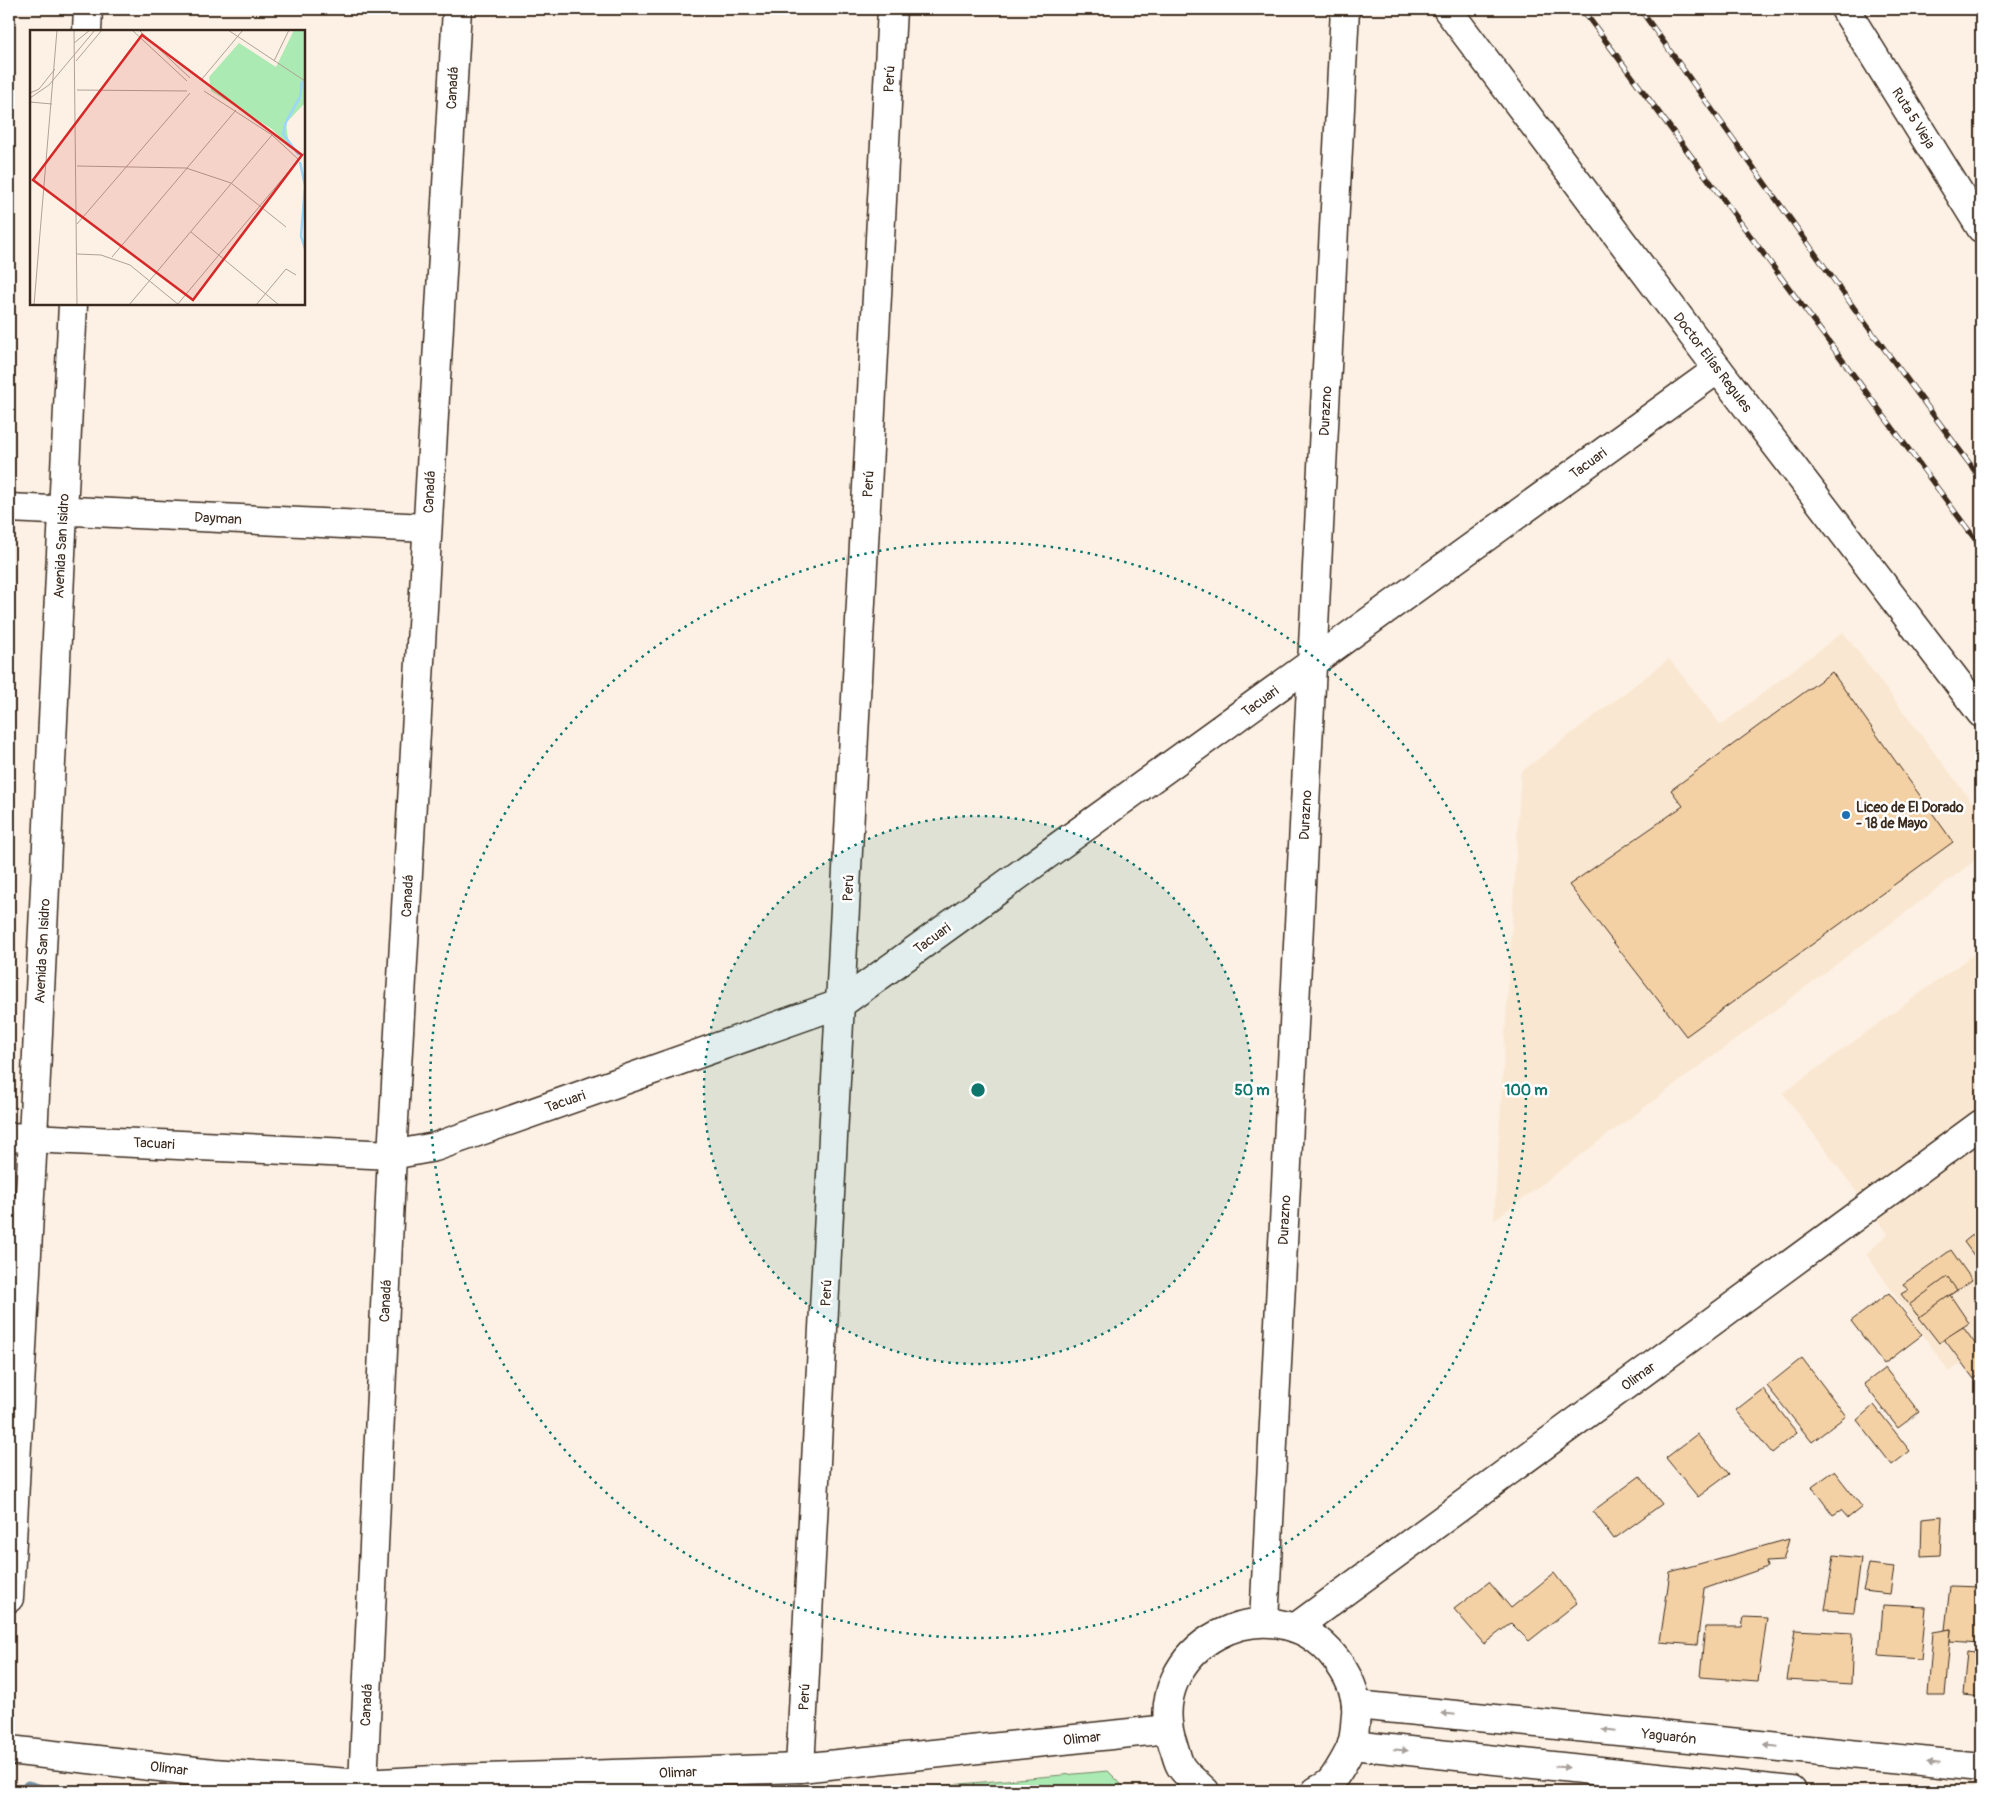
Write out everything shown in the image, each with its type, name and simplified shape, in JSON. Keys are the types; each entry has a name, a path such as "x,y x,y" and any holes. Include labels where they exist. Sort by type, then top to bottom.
{"street":[{"path":"87,30 88,9"},
{"name":"Canadá","path":"363,1784 392,1155 457,9"},
{"name":"Perú","path":"800,1768 842,1003 892,9"},
{"name":"Durazno","path":"1264,1622 1346,9"},
{"name":"Doctor Elías Regules","path":"1447,9 1718,369 1981,713"},
{"name":"Ruta 5 Vieja","path":"1845,9 1981,228"},
{"name":"Avenida San Isidro","path":"9,1598 21,1137 62,510 73,305"},
{"name":"Tacuari","path":"21,1137 392,1155 435,1147 842,1003 1313,664 1718,369"},
{"name":"Dayman","path":"9,508 427,528"},
{"name":"Olimar","path":"1295,1628 1981,1124"},
{"path":"1205,1791 1181,1767 1168,1729 1169,1696 1181,1666 1203,1642 1232,1627 1264,1622 1295,1628 1325,1645 1346,1672 1356,1705 1352,1745 1329,1783 1316,1791"},
{"name":"Yaguarón","path":"1356,1705 1981,1767"},
{"name":"Olimar","path":"9,1750 213,1773 363,1784 462,1778 800,1768 1168,1729"},
{"path":"1352,1745 1792,1791"}],"shaded area":[{"path":"1843,632 1981,814 1981,856 1494,1220 1521,772 1669,659 1721,725"},
{"path":"1981,949 1981,1350 1949,1372 1866,1254 1888,1234 1783,1093"}],"green space":[{"path":"1108,1771 1128,1791 881,1791"}],"building":[{"path":"1832,672 1953,842 1686,1036 1569,885 1683,806 1671,790"},
{"path":"1981,1228 1981,1265 1964,1242"},
{"path":"1951,1250 1972,1280 1950,1295 1969,1323 1939,1343 1901,1294 1908,1290 1903,1284"},
{"path":"1947,1277 1957,1290 1919,1317 1909,1305"},
{"path":"1889,1293 1922,1335 1884,1364 1851,1321"},
{"path":"1963,1327 1981,1352 1981,1374 1974,1379 1944,1339"},
{"path":"1802,1358 1846,1416 1812,1442 1767,1386"},
{"path":"1885,1368 1919,1412 1898,1428 1864,1384"},
{"path":"1763,1389 1797,1433 1772,1453 1736,1410"},
{"path":"1874,1405 1910,1451 1892,1465 1857,1420"},
{"path":"1697,1434 1729,1474 1698,1497 1666,1458"},
{"path":"1834,1471 1862,1507 1848,1518 1841,1510 1833,1515 1812,1487"},
{"path":"1640,1476 1662,1504 1614,1539 1593,1511"},
{"path":"1942,1516 1940,1555 1921,1556 1922,1518"},
{"path":"1789,1539 1783,1561 1766,1562 1767,1567 1704,1589 1697,1645 1660,1642 1670,1572"},
{"path":"1834,1555 1861,1558 1854,1612 1825,1610"},
{"path":"1869,1564 1894,1567 1890,1594 1863,1591"},
{"path":"1554,1573 1577,1603 1529,1641 1511,1623 1484,1644 1454,1609 1489,1582 1511,1608"},
{"path":"1950,1586 1981,1587 1981,1643 1950,1641 1951,1629 1945,1630"},
{"path":"1883,1605 1926,1607 1921,1659 1879,1656"},
{"path":"1744,1617 1767,1618 1758,1681 1700,1677 1705,1627 1742,1627"},
{"path":"1951,1629 1945,1695 1928,1695 1933,1632"},
{"path":"1795,1630 1853,1633 1851,1684 1787,1680"},
{"path":"1967,1651 1981,1653 1981,1697 1963,1695"}],"waterway":[{"path":"28,1786 45,1791"}],"railway":[{"path":"1582,9 1981,547"},
{"path":"1640,9 1854,308 1981,479"}],"place":[{"name":"Liceo de El Dorado - 18 de Mayo","path":"1846,815"}]}
